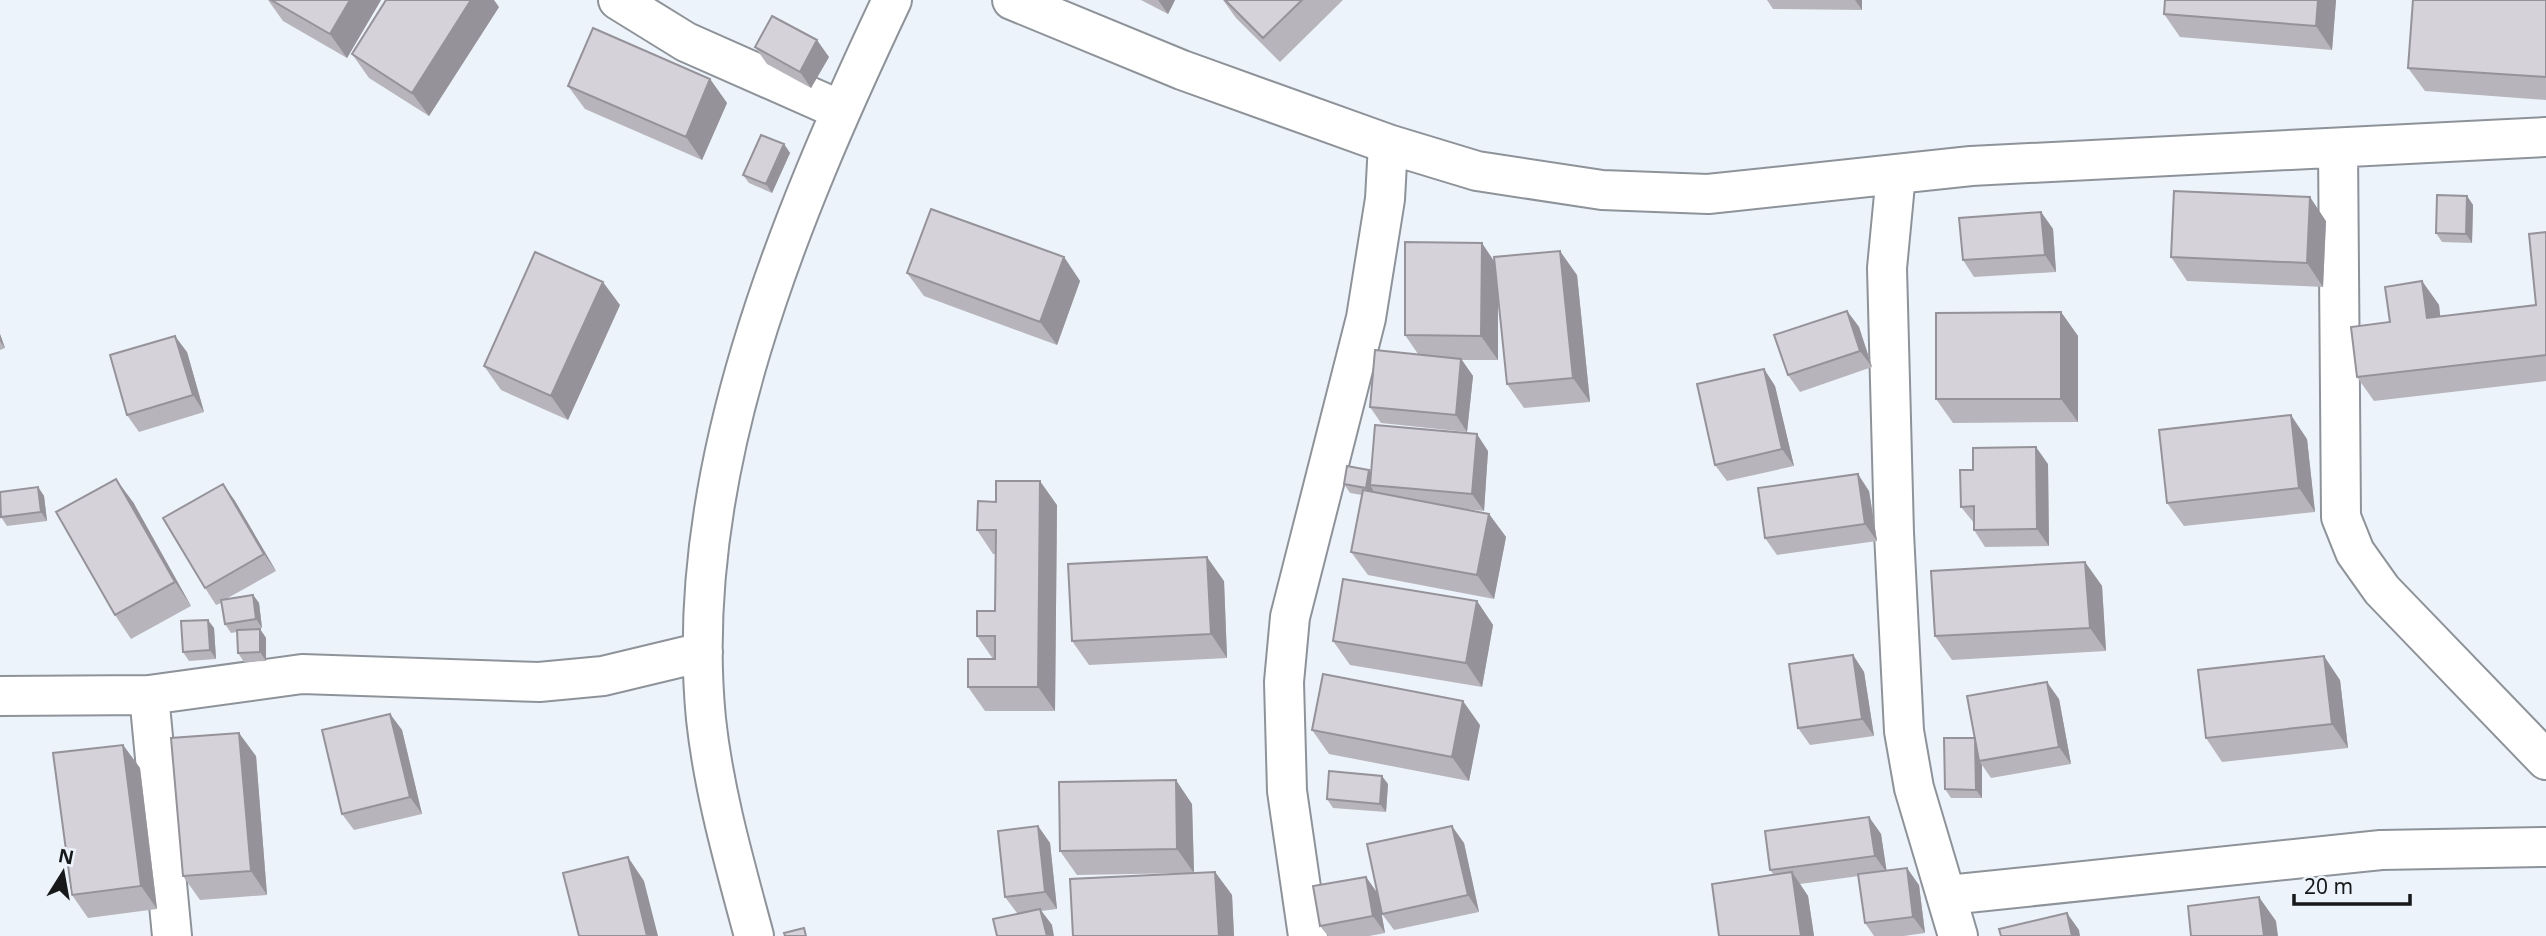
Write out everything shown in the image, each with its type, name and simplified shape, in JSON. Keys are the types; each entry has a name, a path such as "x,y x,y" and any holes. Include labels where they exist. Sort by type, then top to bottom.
{"street":[{"path":"618,0 686,42 840,110"},
{"path":"754,936 723,821 706,720 703,652 708,558 722,461 750,352 840,110 892,0"},
{"path":"1012,0 1182,70 1388,144 1478,172 1602,190 1708,194 1971,166 2546,137"},
{"path":"1308,936 1287,791 1284,682 1290,617 1366,318 1385,199 1388,144"},
{"path":"2338,148 2341,517 2355,552 2382,590 2546,760"},
{"path":"1896,174 1887,268 1894,533 1904,731 1914,788 1958,936"},
{"path":"0,696 149,695 302,674 539,682 603,676 703,652"},
{"path":"149,695 172,936"},
{"path":"1948,895 2381,850 2546,847"}],"building":[{"path":"271,0 350,0 330,34"},
{"path":"386,0 471,0 412,93 352,54"},
{"path":"1225,0 1302,0 1263,38"},
{"path":"2165,0 2318,0 2316,26 2164,14"},
{"path":"2413,0 2546,0 2546,77 2408,68"},
{"path":"772,16 817,40 800,72 755,47"},
{"path":"593,28 710,79 686,137 568,86"},
{"path":"761,135 784,144 766,184 743,175"},
{"path":"2174,191 2310,197 2307,263 2171,257"},
{"path":"2437,195 2467,196 2466,234 2436,233"},
{"path":"931,209 1064,257 1040,322 907,273"},
{"path":"2041,212 2045,255 1963,260 1959,218"},
{"path":"2546,232 2546,355 2357,377 2351,327 2390,322 2385,287 2422,281 2427,318 2536,305 2529,234"},
{"path":"1405,242 1482,243 1481,336 1405,335"},
{"path":"1560,251 1573,378 1507,384 1494,257"},
{"path":"535,252 603,282 551,396 484,366"},
{"path":"1847,311 1860,351 1788,375 1774,335"},
{"path":"2061,312 2061,399 1936,399 1936,313"},
{"path":"175,336 193,395 127,415 110,355"},
{"path":"1375,350 1461,359 1456,415 1370,407"},
{"path":"1764,369 1782,449 1715,465 1697,384"},
{"path":"2291,415 2299,488 2167,503 2159,430"},
{"path":"1375,425 1477,434 1472,494 1370,485"},
{"path":"2036,447 2037,529 1974,530 1974,506 1961,507 1960,470 1973,470 1973,448"},
{"path":"1347,466 1369,470 1366,488 1344,484"},
{"path":"1858,474 1865,524 1765,538 1758,488"},
{"path":"116,479 175,582 115,615 56,512"},
{"path":"996,481 1040,481 1038,687 968,687 968,659 995,659 995,636 977,636 977,611 995,611 996,530 977,530 978,501 996,502"},
{"path":"223,484 264,554 205,588 163,518"},
{"path":"38,487 41,512 1,517 0,492"},
{"path":"1363,490 1489,514 1477,575 1351,552"},
{"path":"1207,557 1211,634 1072,641 1068,564"},
{"path":"2085,562 2090,628 1935,636 1931,571"},
{"path":"1343,579 1477,601 1466,663 1333,641"},
{"path":"253,595 256,619 225,624 221,600"},
{"path":"208,620 210,650 183,652 181,621"},
{"path":"260,629 260,652 238,653 237,630"},
{"path":"1853,655 1862,719 1798,728 1789,664"},
{"path":"2324,656 2332,724 2206,738 2198,670"},
{"path":"1323,674 1463,701 1452,757 1312,730"},
{"path":"2047,682 2059,747 1979,761 1967,696"},
{"path":"390,714 410,797 342,814 322,730"},
{"path":"239,733 251,871 183,876 171,738"},
{"path":"1944,738 1975,738 1976,790 1945,789"},
{"path":"123,745 141,886 72,895 53,753"},
{"path":"1329,771 1382,776 1380,804 1327,799"},
{"path":"1176,780 1177,849 1060,851 1059,782"},
{"path":"1869,817 1875,856 1770,870 1765,831"},
{"path":"1038,826 1045,892 1005,897 998,831"},
{"path":"1452,826 1468,895 1382,914 1367,844"},
{"path":"628,857 647,936 579,936 563,873"},
{"path":"1907,868 1913,917 1865,923 1858,874"},
{"path":"1215,872 1219,936 1073,936 1070,879"},
{"path":"1792,872 1801,936 1719,936 1712,884"},
{"path":"1366,877 1373,916 1320,926 1313,886"},
{"path":"2259,897 2264,936 2191,936 2188,906"},
{"path":"1040,909 1047,936 997,936 993,919"},
{"path":"2067,913 2072,936 2001,936 1999,929"},
{"path":"804,928 806,936 785,936 784,933"}]}
